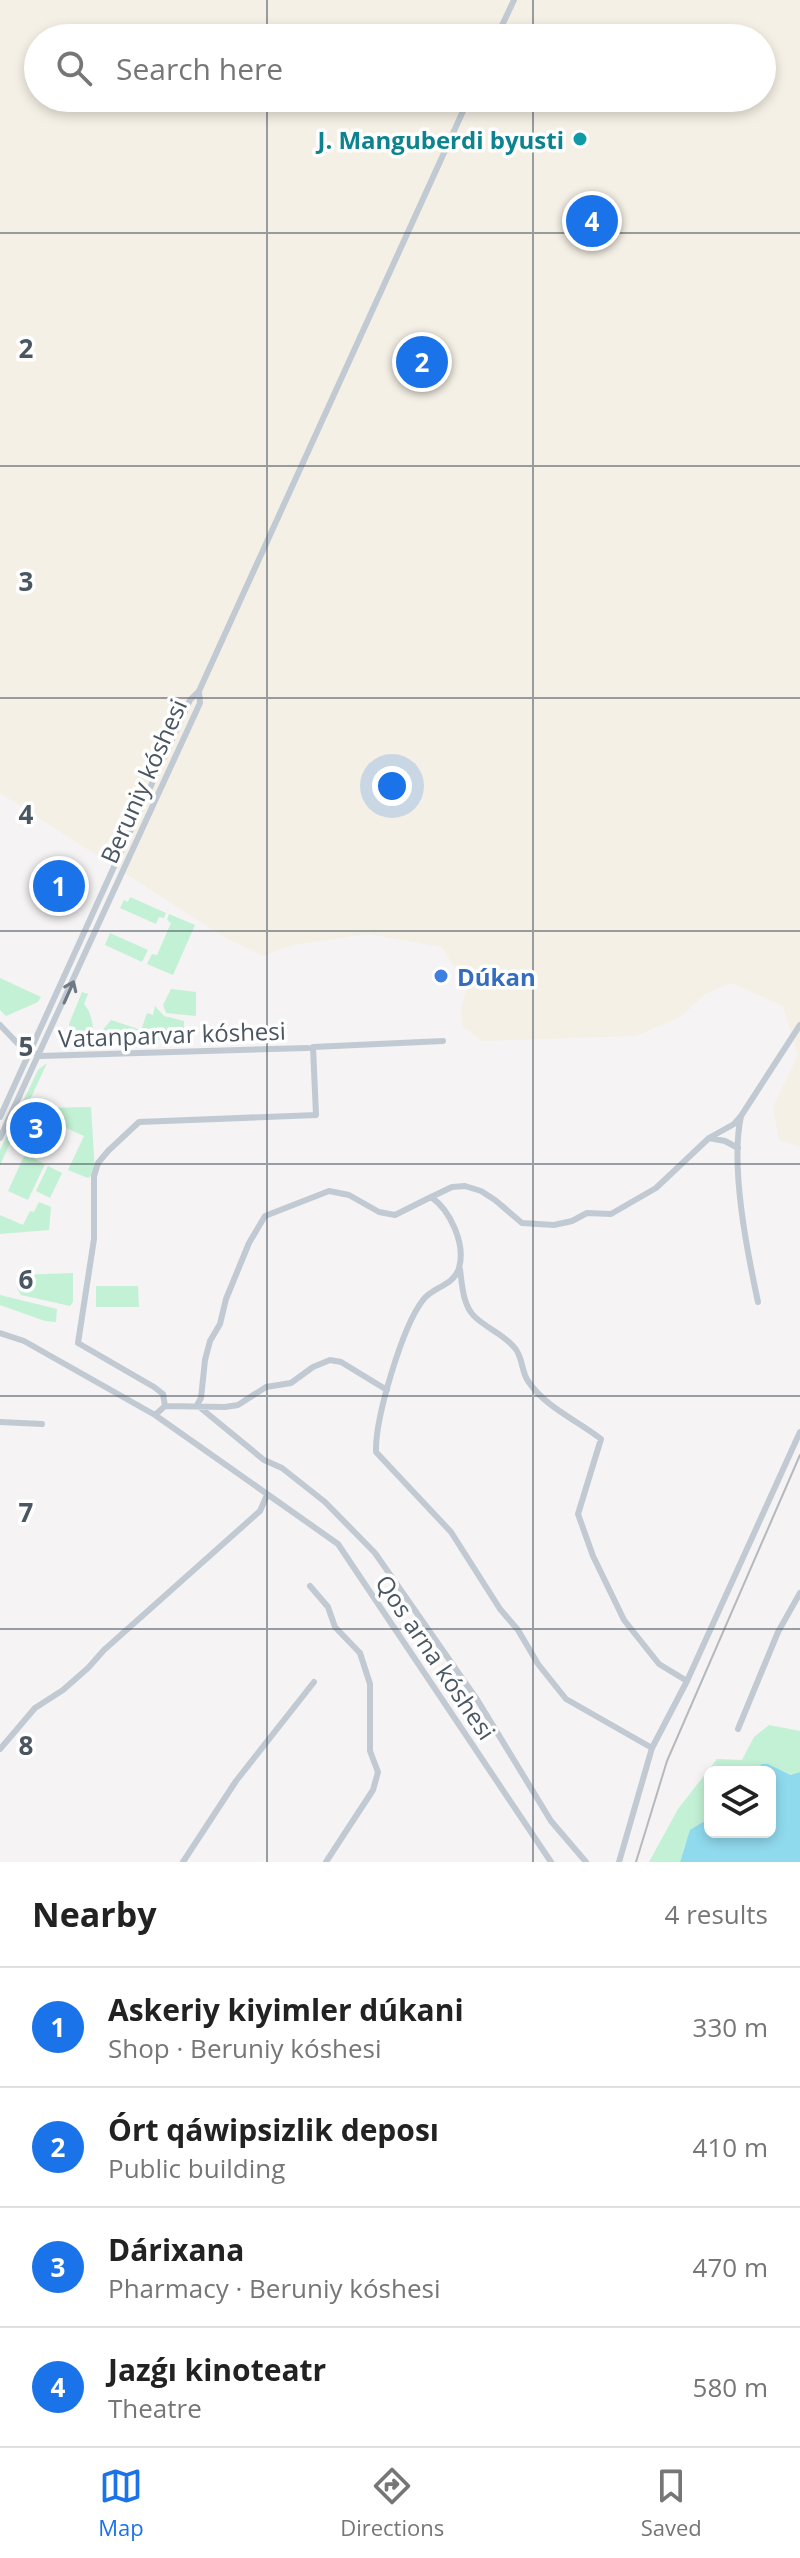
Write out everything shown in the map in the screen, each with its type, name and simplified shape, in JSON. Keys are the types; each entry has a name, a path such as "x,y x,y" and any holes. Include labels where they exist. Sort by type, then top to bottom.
{"street":[{"path":"503,24 514,0"},
{"path":"199,691 463,112"},
{"name":"Beruniy kóshesi","path":"0,1117 190,700 199,691"},
{"name":"Beruniy kóshesi","path":"0,1138 200,703 199,691"},
{"path":"145,800 153,804"},
{"name":"Vatanparvar kóshesi","path":"0,1025 21,1047 40,1056 443,1041"},
{"path":"197,1405 203,1392 210,1341 220,1324 226,1299 249,1243 265,1216 329,1191 349,1195 379,1212 395,1215 452,1187 465,1186 495,1200 522,1223 554,1225 587,1213 611,1214 656,1188 709,1138 734,1124 800,1025"},
{"path":"165,1406 163,1394 154,1387 78,1343 94,1239 94,1176 98,1163 139,1122 316,1115 310,1048"},
{"path":"741,1116 738,1148 749,1260 758,1302"},
{"path":"709,1138 738,1148"},
{"path":"431,1197 443,1205 448,1214 459,1249 463,1295 473,1316 501,1334 518,1350 527,1380 547,1401 601,1439 578,1514 593,1556 624,1620 659,1664 687,1681"},
{"path":"459,1267 451,1282 424,1298 400,1348 375,1436 376,1452 451,1532 500,1609 566,1699 652,1748"},
{"name":"Qos arna kóshesi","path":"0,1333 24,1341 155,1415 338,1544 551,1862"},
{"path":"155,1415 165,1406 238,1405 266,1387 291,1383 313,1367 330,1360 341,1362 387,1390"},
{"path":"197,1405 264,1460 282,1468 325,1502 375,1553 478,1701 551,1821 586,1862"},
{"path":"0,1422 42,1424"},
{"path":"619,1862 652,1748 687,1681 800,1432"},
{"path":"0,1749 35,1708 63,1690 260,1511 267,1495"},
{"path":"310,1586 328,1607 335,1627 360,1653 370,1684 370,1751 378,1772 373,1790 326,1862"},
{"path":"738,1729 778,1632 800,1593"},
{"path":"183,1862 236,1781 314,1682"}],"green space":[{"path":"130,897 166,913 164,918 159,917 156,924 120,908 124,900 128,902"},
{"path":"169,914 195,925 173,975 147,964 152,954 157,955 171,923 167,920"},
{"path":"110,933 148,950 142,962 105,945"},
{"path":"0,978 41,997 38,1002 6,1016 0,1010"},
{"path":"171,989 196,992 196,1016 166,1013 163,1005"},
{"path":"82,992 88,994 84,1004 90,1014 98,1045 74,1047 69,1024"},
{"path":"155,1006 164,1016 184,1021 184,1039 107,1042 102,1031 111,1020 141,1030 147,1013 153,1015"},
{"path":"47,1063 0,1165 0,1150 38,1070"},
{"path":"91,1107 95,1173 88,1178 68,1170 84,1136 39,1116 43,1108"},
{"path":"25,1154 45,1164 28,1200 8,1191"},
{"path":"48,1166 62,1173 50,1198 36,1191"},
{"path":"39,1202 51,1207 49,1230 0,1234 0,1215 23,1225"},
{"path":"73,1273 73,1302 70,1306 21,1295 17,1288 16,1275"},
{"path":"96,1286 138,1286 139,1307 96,1307"},
{"path":"0,1295 57,1309 56,1322 0,1305"},
{"path":"769,1725 800,1731 800,1772 792,1775 768,1764 712,1766 717,1759 742,1760 754,1737"},
{"path":"704,1776 704,1822 685,1845 680,1862 649,1862 678,1809"}],"sand":[{"path":"0,0 800,0 800,1147 779,1140 773,1107 798,1055 783,1006 731,983 705,994 682,1016 636,1036 482,1041 463,1027 461,1009 469,980 453,965 442,947 368,934 293,945 263,956 224,937 0,793"}],"water":[{"path":"776,1768 791,1775 800,1772 800,1862 680,1862 690,1830 703,1822 704,1838 776,1838"}],"railway":[{"path":"636,1862 667,1761 800,1455"}],"place":[{"name":"J. Manguberdi byusti","path":"580,139"},
{"name":"Jazǵı kinoteatr","path":"592,221"},
{"name":"Órt qáwipsizlik deposı","path":"422,362"},
{"name":"Askeriy kiyimler dúkani","path":"59,886"},
{"name":"Dúkan","path":"441,976"},
{"name":"Dárixana","path":"36,1128"}]}
